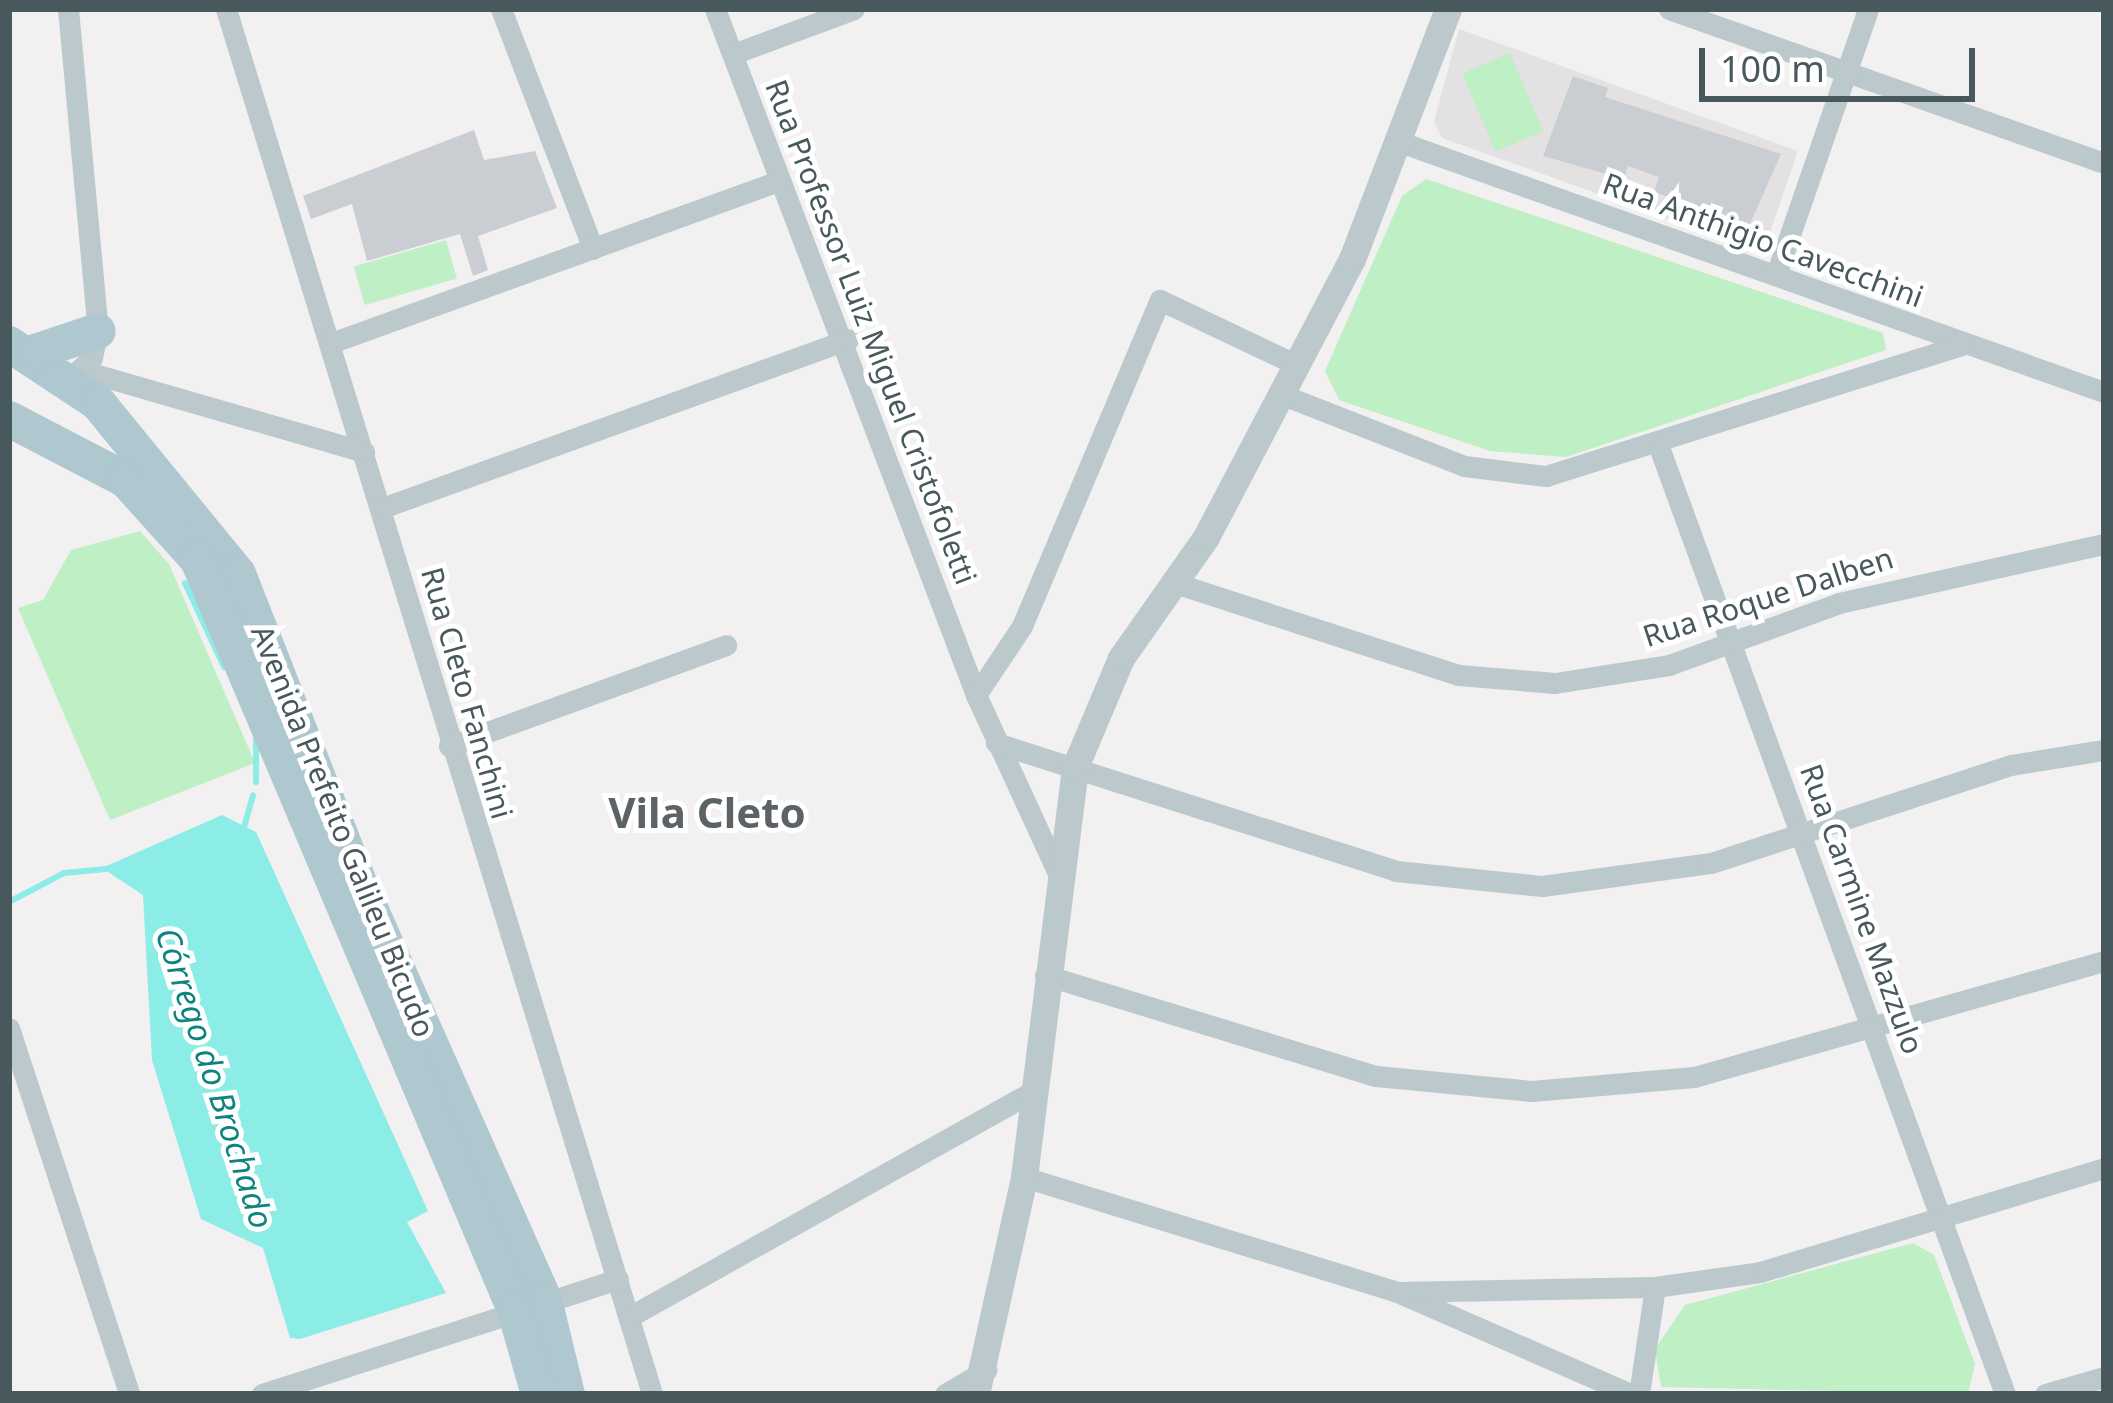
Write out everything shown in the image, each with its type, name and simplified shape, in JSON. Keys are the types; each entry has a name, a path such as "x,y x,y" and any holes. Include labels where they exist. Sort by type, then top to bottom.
{"main road":[{"path":"22,348 98,360"},
{"path":"12,420 53,411 98,360"},
{"name":"Avenida Prefeito Galileu Bicudo","path":"98,360 123,432 238,574 530,1305 539,1394"},
{"name":"Avenida Prefeito Galileu Bicudo","path":"12,420 126,480 198,560 568,1394"}],"street":[{"path":"68,9 98,360 364,452"},
{"name":"Rua Cleto Fanchini","path":"226,9 652,1394"},
{"path":"501,9 593,249"},
{"name":"Rua Professor Luiz Miguel Cristofoletti","path":"715,9 778,181 848,340 976,695 1060,878"},
{"path":"733,55 824,14 854,9"},
{"path":"945,1394 981,1382 1024,1178 1029,1093 1075,767 1121,658 1174,583 1283,395 1403,143 1448,9"},
{"path":"1669,9 2104,163"},
{"path":"1777,275 1868,9"},
{"name":"Rua Anthigio Cavecchini","path":"1403,143 2104,392"},
{"path":"331,343 778,181"},
{"path":"976,695 1022,626 1160,300 1297,365"},
{"path":"382,508 848,340"},
{"path":"1283,395 1495,475 1546,476 1659,447 1962,345"},
{"name":"Rua Carmine Mazzulo","path":"1659,447 2005,1394"},
{"name":"Rua Roque Dalben","path":"1174,583 1458,675 1555,683 1733,644 1925,579 2104,544"},
{"path":"449,746 726,645"},
{"path":"996,743 1396,871 1468,881 1646,876 2011,765 2104,750"},
{"path":"1045,975 1376,1076 1454,1088 1651,1084 2104,961"},
{"path":"9,1028 129,1394"},
{"path":"629,1317 1029,1093"},
{"path":"1397,1292 1494,1296 1655,1288 1760,1272 2104,1168"},
{"path":"1024,1178 1397,1292 1630,1394"},
{"path":"262,1394 618,1279"},
{"path":"1640,1394 1655,1288"},
{"path":"1483,1329 1494,1296"},
{"path":"2045,1394 2104,1377"}],"shaded area":[{"path":"1459,29 1798,151 1767,241 1755,250 1442,138 1434,122"}],"green space":[{"path":"1510,53 1543,131 1495,152 1462,73"},
{"path":"1426,179 1883,333 1886,350 1566,457 1490,451 1339,400 1325,371 1402,196"},
{"path":"446,240 457,278 365,305 354,266"},
{"path":"140,531 169,564 255,763 110,820 18,608 43,600 71,550"},
{"path":"1913,1243 1934,1255 1975,1364 1968,1394 1661,1387 1655,1349 1685,1305"}],"water":[{"path":"222,815 256,832 428,1211 407,1222 446,1293 300,1339 290,1338 263,1248 201,1219 152,1060 143,895 102,868"}],"building":[{"path":"1573,76 1608,88 1605,97 1781,154 1750,224 1654,192 1659,177 1628,166 1624,179 1543,156"},
{"path":"474,130 484,160 535,151 557,208 478,236 488,270 473,276 460,234 367,261 352,204 311,219 303,196"}],"waterway":[{"path":"185,583 224,667"},
{"path":"256,739 256,782"},
{"path":"244,827 253,795"},
{"name":"Córrego do Brochado","path":"9,902 64,873 106,869"}],"district":[{"name":"Vila Cleto","path":"707,812"}]}
